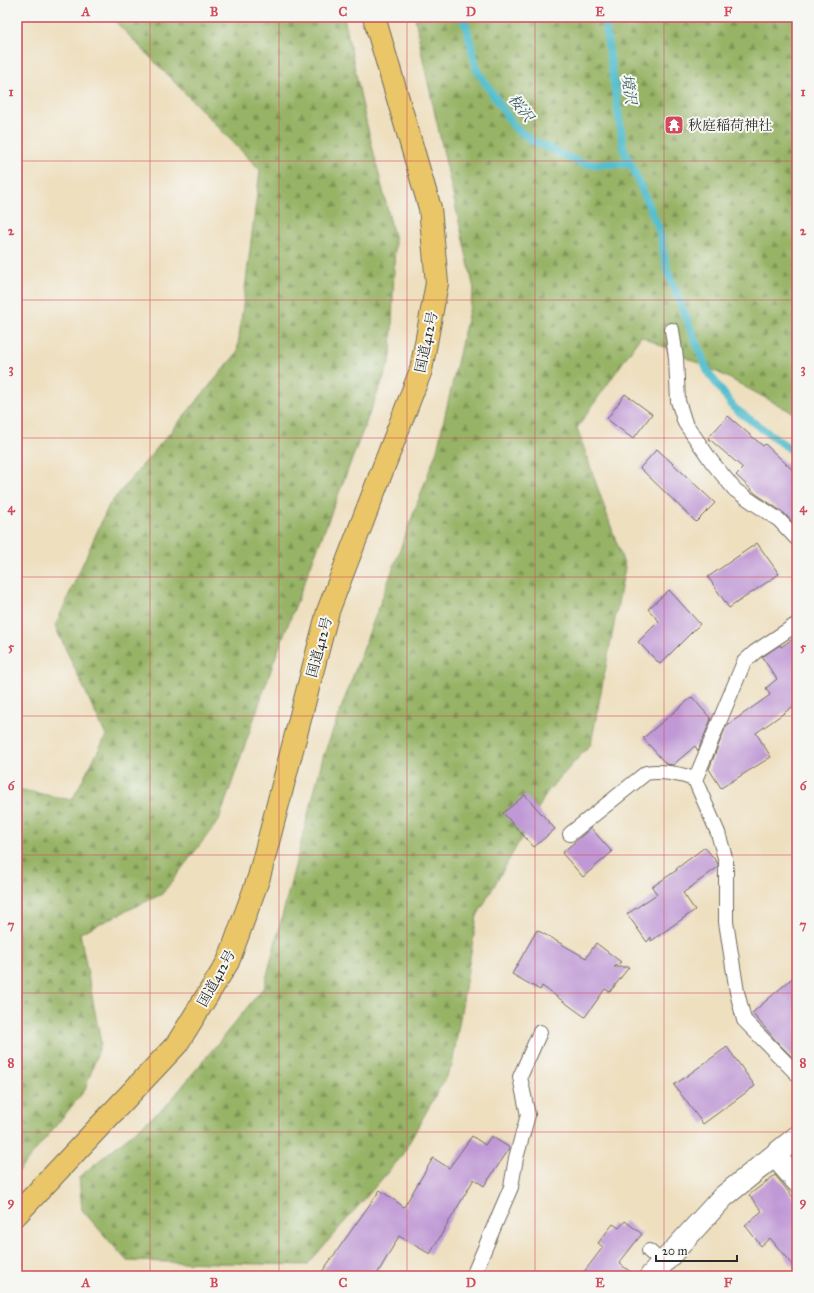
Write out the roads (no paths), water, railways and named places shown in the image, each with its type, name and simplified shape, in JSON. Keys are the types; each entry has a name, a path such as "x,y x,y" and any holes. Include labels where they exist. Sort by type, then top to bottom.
{"highway":[{"name":"国道412号","path":"17,1214 177,1044 228,962 260,877 328,612 421,370 437,283 430,208 374,17"}],"street":[{"path":"654,1263 723,1197 797,1137"},
{"path":"775,1156 797,1181"}],"lane":[{"path":"672,330 676,358 678,401 685,422 712,462 736,490 779,520 797,539"},
{"path":"696,780 744,662 755,652 797,624"},
{"path":"570,834 646,774 653,772 687,776 696,780 718,833 726,860 726,922 737,992 744,1020 797,1074"},
{"path":"473,1276 511,1187 516,1158 528,1115 520,1077 540,1032"}],"waterway":[{"name":"桜沢","path":"461,17 466,25 477,70 515,128 533,141 583,164 631,164"},
{"name":"境沢","path":"604,17 624,151 659,229 667,270 708,372 734,408 797,454"}],"place":[{"name":"秋庭稲荷神社","path":"674,125"}]}
